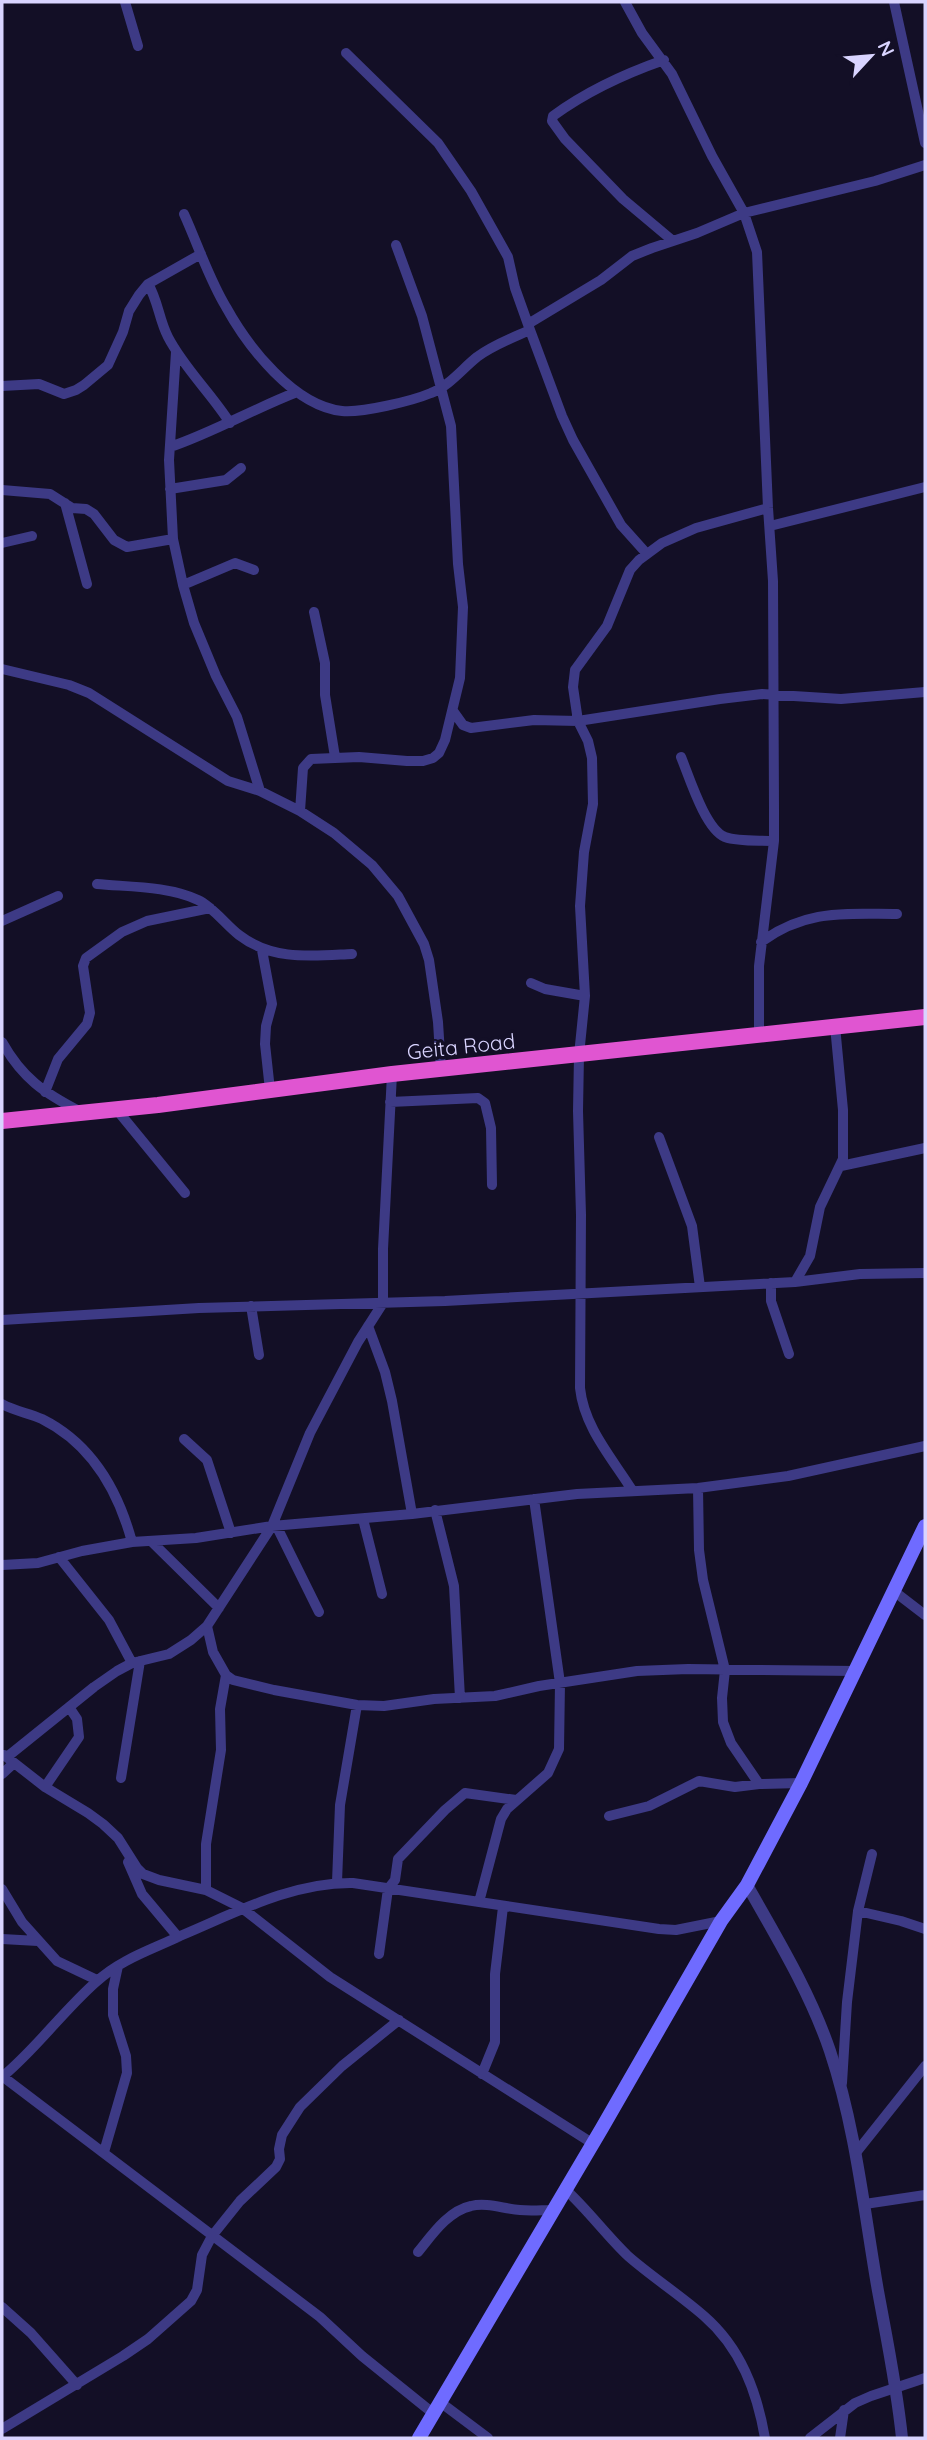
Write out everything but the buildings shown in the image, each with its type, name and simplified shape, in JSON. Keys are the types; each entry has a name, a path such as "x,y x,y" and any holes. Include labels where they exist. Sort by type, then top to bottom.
{"highway":[{"name":"Geita Road","path":"2,1121 84,1114 392,1074 835,1026 925,1019"}],"main road":[{"path":"419,2438 720,1921 747,1885 857,1671 925,1526"}],"street":[{"path":"125,2 138,46"},
{"path":"625,2 642,33 664,60 744,213 757,252 760,272 774,607 774,841 761,942 759,1035"},
{"path":"894,2 925,143"},
{"path":"346,53 438,143 471,191 508,257 515,288 562,416 621,526 647,554"},
{"path":"664,60 601,86 560,111 553,116 552,121 565,139 622,199 673,241"},
{"path":"184,214 225,307 275,373 297,392 325,407 355,412 410,401 440,389 483,353 529,327 601,280 632,256 744,213 875,181 925,165"},
{"path":"300,811 303,768 311,759 335,757 422,761 433,758 439,753 445,740 460,678 463,607 458,564 451,426 422,316 396,245"},
{"path":"2,386 39,384 64,394 85,385 108,365 129,310 148,284 201,254"},
{"path":"148,284 154,295 158,316 176,352 217,402 230,423"},
{"path":"176,352 170,447 173,539 194,623 237,717 260,790"},
{"path":"170,447 297,392"},
{"path":"170,489 226,480 241,468"},
{"path":"770,526 925,487"},
{"path":"2,490 50,494 72,508 86,509 94,514 119,545 127,547 173,539"},
{"path":"65,502 87,584"},
{"path":"632,1490 589,1423 582,1406 579,1055 585,996 580,906 584,852 593,804 593,784 588,741 578,721 573,687 575,670 607,626 630,570 647,554 696,528 768,508"},
{"path":"2,543 32,536"},
{"path":"183,585 235,563 254,570"},
{"path":"314,612 326,663 325,695 335,757"},
{"path":"2,669 69,685 89,693 228,781 260,790 300,811 334,833 372,865 393,889 424,944 438,1022 441,1070"},
{"path":"453,711 468,728 534,720 578,721 720,699 772,694 841,699 925,692"},
{"path":"681,757 705,812 719,834 732,839 774,841"},
{"path":"97,884 182,895 201,901 241,936 262,950 284,956 352,954"},
{"path":"2,921 58,896"},
{"path":"45,1092 58,1059 87,1024 90,1013 83,966 86,958 135,926 170,915 210,908"},
{"path":"761,942 782,927 821,915 897,914"},
{"path":"262,950 272,1004 266,1026 265,1044 270,1090"},
{"path":"531,983 545,989 585,996"},
{"path":"795,1282 810,1256 820,1207 841,1166 844,1149 835,1026"},
{"path":"2,1042 17,1068 45,1092 84,1114"},
{"path":"2,1774 8,1758 94,1687 136,1662 169,1654 207,1626 274,1526 310,1433 383,1303 383,1249 392,1074"},
{"path":"390,1102 478,1098 485,1102 491,1128 492,1185"},
{"path":"117,1110 186,1193"},
{"path":"659,1137 692,1226 701,1287"},
{"path":"841,1166 925,1148"},
{"path":"2,1320 251,1306 383,1303 701,1287 795,1282 859,1274 925,1273"},
{"path":"771,1283 771,1301 789,1354"},
{"path":"251,1306 259,1355"},
{"path":"368,1326 385,1372 392,1401 412,1514"},
{"path":"2,1404 42,1419 75,1441 92,1457 118,1499 132,1542"},
{"path":"184,1438 206,1460 231,1533"},
{"path":"2,1565 38,1563 132,1542 152,1542 274,1526 632,1490 698,1488 788,1476 925,1446"},
{"path":"698,1488 699,1550 703,1580 725,1670 723,1722 731,1743 759,1784"},
{"path":"479,1902 501,1819 516,1800 548,1773 559,1741 560,1683 534,1499"},
{"path":"435,1510 454,1587 460,1698"},
{"path":"363,1519 382,1594"},
{"path":"274,1526 319,1612"},
{"path":"152,1542 219,1608"},
{"path":"59,1557 109,1620 136,1662 121,1778"},
{"path":"895,1592 925,1615"},
{"path":"207,1626 213,1652 226,1675 239,1682 357,1705 384,1706 495,1696 637,1671 857,1671"},
{"path":"206,1890 206,1844 221,1750 220,1709 226,1675"},
{"path":"337,1882 340,1805 357,1705"},
{"path":"45,1787 79,1737 77,1719 69,1707"},
{"path":"8,1758 45,1787 103,1824 118,1838 143,1874 206,1890 242,1908 308,1962 592,2143"},
{"path":"610,1816 649,1806 699,1781 735,1787 801,1783"},
{"path":"379,1954 388,1889 395,1880 396,1864 405,1849 461,1796 470,1793 516,1800"},
{"path":"127,1852 128,1865 142,1894 178,1937"},
{"path":"841,2090 843,2046 858,1911 872,1854"},
{"path":"488,2438 437,2408 362,2356 320,2317 2,2077 97,1980 143,1951 242,1908 337,1882 659,1929 676,1930 720,1921"},
{"path":"747,1885 801,1983 830,2050 865,2204 878,2292 897,2387 902,2438"},
{"path":"2,1889 38,1941 57,1961 97,1980"},
{"path":"482,2074 495,2042 495,1974 503,1906"},
{"path":"858,1911 925,1929"},
{"path":"2,1939 38,1941"},
{"path":"104,2152 127,2073 126,2056 113,2015 113,1989 118,1966"},
{"path":"2,2429 148,2339 191,2301 197,2290 202,2255 212,2236 240,2201 276,2167 280,2158 279,2142 300,2107 342,2066 399,2020"},
{"path":"855,2154 925,2066"},
{"path":"565,2189 626,2254 703,2315 731,2346 747,2372 765,2438"},
{"path":"865,2204 925,2195"},
{"path":"418,2252 450,2217 471,2206 485,2205 522,2211 553,2210"},
{"path":"2,2306 31,2333 77,2385"},
{"path":"810,2438 844,2410 871,2396 925,2378"},
{"path":"840,2438 844,2410"}]}
